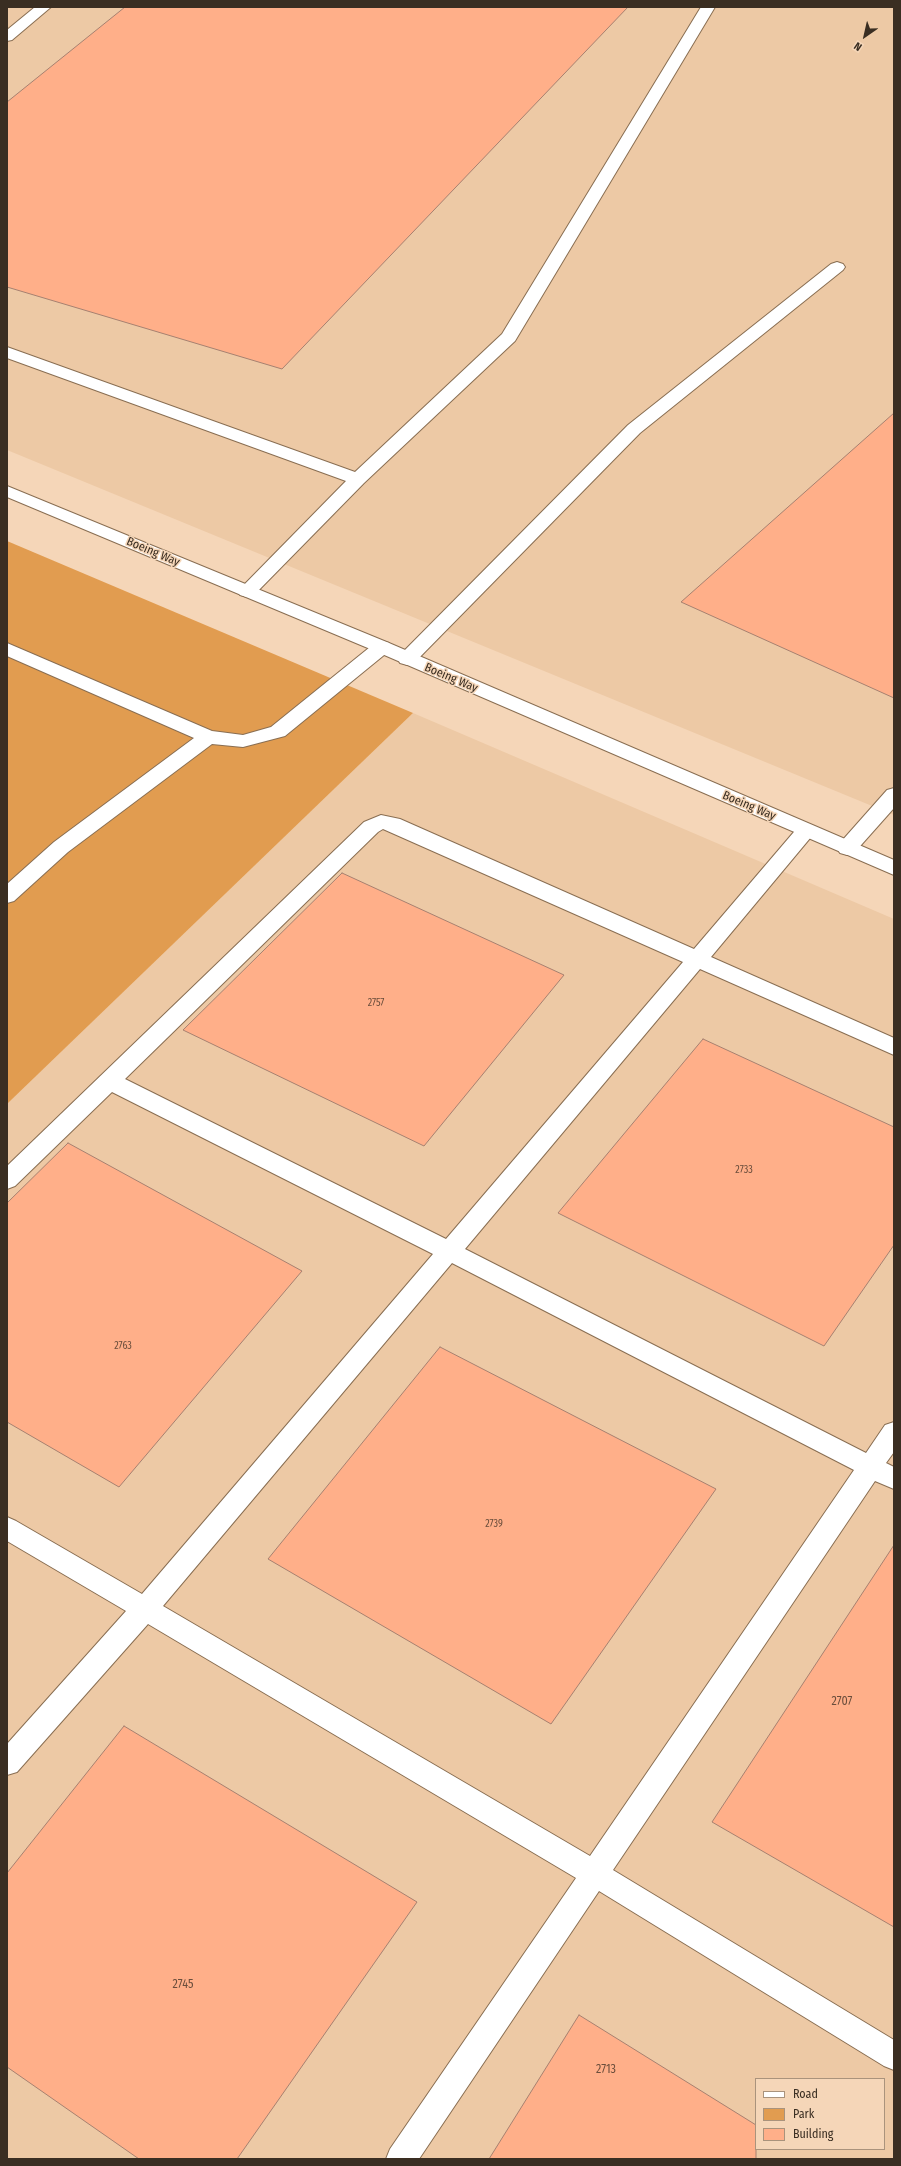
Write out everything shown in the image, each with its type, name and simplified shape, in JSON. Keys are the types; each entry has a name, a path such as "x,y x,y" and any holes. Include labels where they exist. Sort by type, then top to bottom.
{"street":[{"path":"7,37 44,7"},
{"path":"247,591 358,479 509,337 708,7"},
{"path":"408,659 478,585 634,429 837,267"},
{"path":"7,352 358,479"},
{"name":"Boeing Way","path":"7,491 382,647 894,868"},
{"path":"7,649 208,738 243,741 278,732 382,647"},
{"path":"7,896 61,847 208,738"},
{"path":"847,848 894,795"},
{"path":"7,1180 108,1080 371,827 381,822 393,824 894,1047"},
{"path":"7,1763 144,1610 806,831"},
{"path":"108,1080 449,1250 894,1479"},
{"path":"401,2159 894,1432"},
{"path":"7,1528 595,1874 894,2056"}],"shaded area":[{"path":"7,7 894,7 894,815 7,450"},
{"path":"413,713 894,919 894,2159 7,2159 7,1104"}],"green space":[{"path":"7,541 413,713 7,1104"}],"building":[{"path":"125,7 628,7 282,369 7,287 7,102"},
{"path":"894,413 894,698 681,602"},
{"path":"342,873 564,975 424,1146 183,1030"},
{"path":"703,1039 894,1127 894,1245 824,1346 558,1213"},
{"path":"68,1143 302,1271 119,1487 7,1422 7,1203"},
{"path":"440,1347 716,1489 551,1724 268,1559"},
{"path":"894,1545 894,1927 712,1822"},
{"path":"124,1726 417,1902 237,2159 139,2159 7,2067 7,1873"},
{"path":"579,2015 755,2124 756,2159 489,2159"}]}
